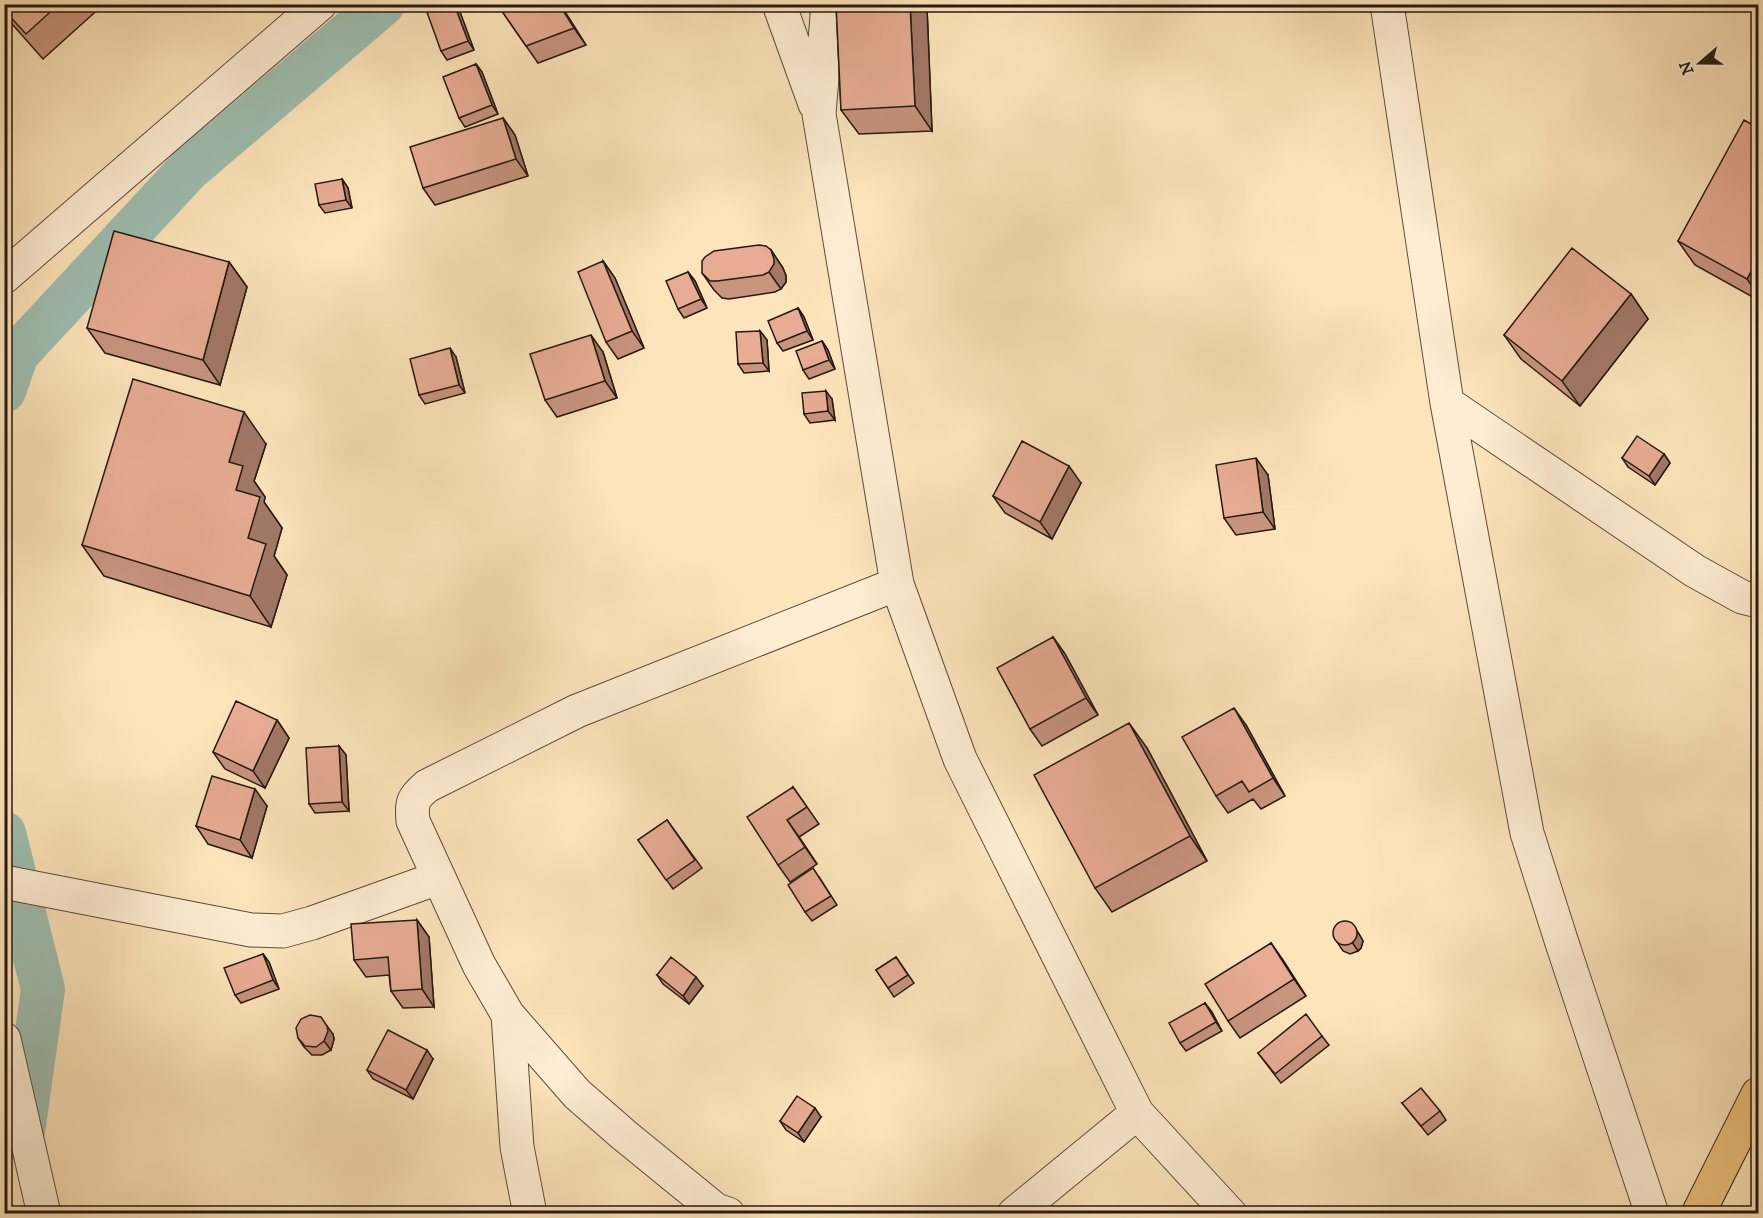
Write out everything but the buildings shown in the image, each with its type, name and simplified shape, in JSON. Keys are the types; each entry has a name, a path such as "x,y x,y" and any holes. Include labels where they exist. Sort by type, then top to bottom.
{"main road":[{"path":"1698,1214 1758,1094"}],"street":[{"path":"4,277 320,4"},
{"path":"779,4 819,114 897,584 960,759 1137,1113 1230,1214"},
{"path":"819,114 828,4"},
{"path":"1387,4 1447,403 1527,833 1652,1214"},
{"path":"1447,403 1695,571 1742,597 1758,601"},
{"path":"717,1212 577,1094 508,1015 479,965 438,878 412,821 411,807 415,796 427,786 577,711 897,584"},
{"path":"4,882 251,930 283,931 312,924 438,878"},
{"path":"508,1015 517,1147 530,1214"},
{"path":"4,1039 44,1214"},
{"path":"1014,1214 1137,1113"}],"waterway":[{"path":"4,391 17,354 188,170 383,4"},
{"path":"4,833 43,989 22,1139"}]}
